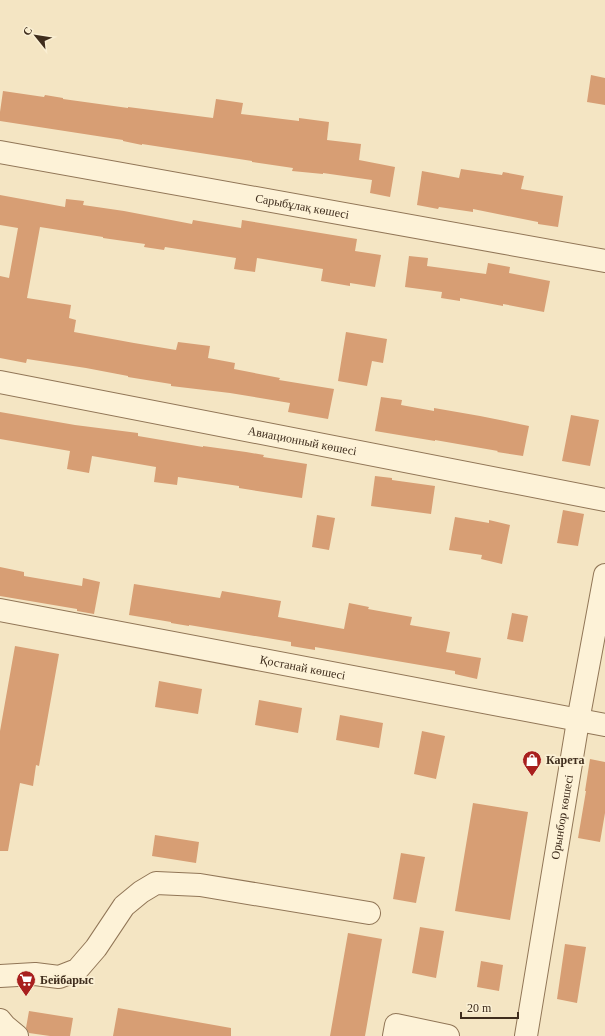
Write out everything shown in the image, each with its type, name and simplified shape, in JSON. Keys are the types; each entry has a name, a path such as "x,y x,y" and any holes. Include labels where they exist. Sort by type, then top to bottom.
{"street":[{"name":"Сарыбұлақ көшесі","path":"0,152 605,261"},
{"name":"Авиационный көшесі","path":"0,382 605,500"},
{"name":"Орынбор көшесі","path":"526,1036 578,721 605,575"},
{"name":"Қостанай көшесі","path":"0,610 605,725"},
{"path":"0,976 35,974 59,977 77,970 96,948 124,906 141,892 156,883 200,885 369,913"},
{"path":"0,1020 17,1036"},
{"path":"394,1036 396,1025 448,1036"}],"building":[{"path":"591,75 605,78 605,105 587,102"},
{"path":"3,91 44,97 45,95 128,108 213,118 216,99 243,103 241,114 299,121 299,118 329,122 327,140 361,144 359,160 395,167 390,197 370,193 372,180 323,173 292,171 293,168 142,145 123,140 0,121"},
{"path":"461,169 502,175 503,172 524,176 521,189 563,196 558,227 538,224 538,222 473,209 473,212 439,207 438,209 417,205 422,171 459,178"},
{"path":"0,195 65,207 66,199 84,201 83,205 192,224 193,220 241,228 242,220 357,239 355,251 381,255 375,287 350,283 350,286 321,281 323,269 257,258 255,272 234,269 236,258 165,247 164,250 144,247 145,244 40,227 27,298 71,305 69,318 76,320 74,332 176,350 178,342 210,346 208,358 235,363 234,369 280,378 279,380 334,389 328,419 288,412 290,403 230,393 171,386 171,384 86,368 27,359 26,363 0,358 0,276 9,278 18,228 0,225"},
{"path":"409,256 428,258 427,266 486,274 488,263 510,267 509,273 550,281 544,312 460,298 460,301 441,298 442,292 405,287"},
{"path":"346,332 387,339 383,363 372,361 367,386 338,381"},
{"path":"381,397 402,400 401,405 434,411 434,408 529,426 523,456 375,431"},
{"path":"0,412 75,425 138,433 138,436 203,447 246,452 264,455 263,457 307,464 302,498 239,488 239,486 178,477 177,485 154,482 156,467 92,456 89,473 67,469 70,451 0,439"},
{"path":"571,415 599,420 590,466 562,461"},
{"path":"375,476 435,486 431,514 371,506"},
{"path":"563,510 584,514 578,546 557,543"},
{"path":"317,515 335,518 329,550 312,547"},
{"path":"455,517 489,523 489,520 510,525 502,564 481,559 482,555 449,550"},
{"path":"0,567 24,572 24,576 82,586 83,578 100,582 94,614 77,611 77,609 0,596"},
{"path":"134,584 220,598 222,591 281,601 278,617 344,629 349,603 369,607 368,609 412,617 410,625 450,632 446,652 481,658 477,679 455,674 455,671 315,647 315,650 291,646 291,642 129,615"},
{"path":"512,613 528,616 523,642 507,639"},
{"path":"15,646 59,654 39,766 36,765 33,786 20,783 8,851 0,851 0,731"},
{"path":"159,681 202,689 198,714 155,707"},
{"path":"259,700 302,708 298,733 255,725"},
{"path":"340,715 383,723 379,748 336,740"},
{"path":"422,731 445,736 436,779 414,774"},
{"path":"590,759 605,762 605,813 600,842 578,838"},
{"path":"473,803 528,812 510,920 455,911"},
{"path":"155,835 199,842 196,863 152,856"},
{"path":"401,853 425,857 416,903 393,899"},
{"path":"420,927 444,931 436,978 412,973"},
{"path":"348,933 382,939 365,1036 330,1036"},
{"path":"565,944 586,947 577,1003 557,999"},
{"path":"481,961 503,965 499,991 477,987"},
{"path":"118,1008 231,1028 231,1036 113,1036"},
{"path":"29,1011 73,1018 70,1036 50,1036 29,1033 26,1028"}],"place":[{"name":"Карета","path":"532,777"},
{"name":"Бейбарыс","path":"26,997"}]}
